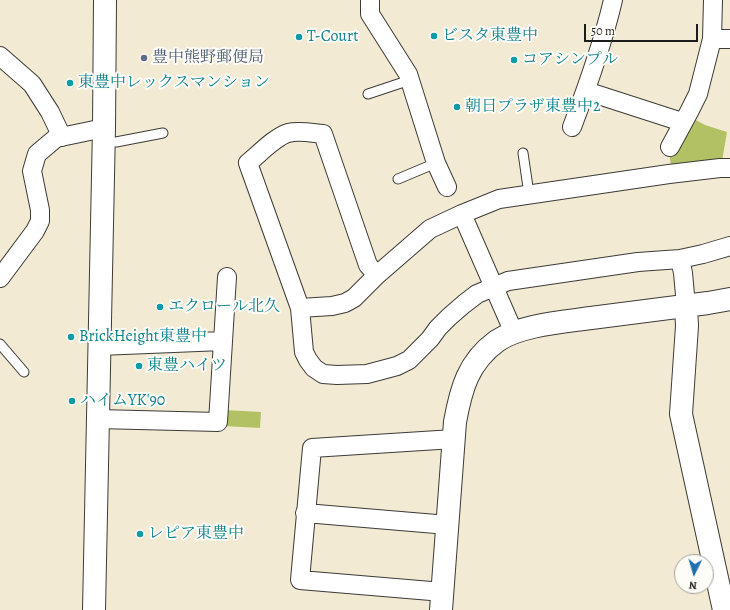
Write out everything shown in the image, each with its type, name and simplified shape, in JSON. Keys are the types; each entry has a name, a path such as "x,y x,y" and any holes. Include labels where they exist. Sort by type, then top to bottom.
{"street":[{"path":"94,610 104,135 105,0"},
{"path":"370,0 370,14 408,74 436,162 447,187"},
{"path":"572,127 586,91 606,30 613,0"},
{"path":"670,147 698,94 712,39 713,0"},
{"path":"712,39 730,39"},
{"path":"0,56 32,84 50,112 62,137"},
{"path":"586,91 682,122"},
{"path":"377,275 368,265 323,134 303,132 289,133 279,138 248,163 300,308 304,352 314,368 323,374 367,374 383,370 409,360 449,317 477,294 508,281 638,262 680,259 704,254 730,246"},
{"path":"0,278 40,221 40,210 32,172 37,154 54,138 104,135"},
{"path":"300,308 332,306 344,303 354,298 377,275 430,230 462,214 499,199 676,173 730,168"},
{"path":"462,214 514,333"},
{"path":"680,259 683,273 687,326 681,414 724,610"},
{"path":"98,419 218,422 227,277"},
{"path":"454,439 312,448 300,580 442,601 448,525 454,439 455,422 459,399 466,378 480,357 497,341 514,333 543,325 730,299"},
{"path":"99,346 223,341"},
{"path":"305,513 448,525"}],"lane":[{"path":"368,94 410,80"},
{"path":"104,135 116,142 163,133"},
{"path":"523,153 529,194"},
{"path":"398,179 436,162"},
{"path":"0,344 24,372"}],"green space":[{"path":"692,118 705,125 727,132 722,161 671,167 669,150"},
{"path":"224,410 261,412 260,428 223,426"}],"place":[{"name":"ビスタ東豊中","path":"434,36"},
{"name":"T-Court","path":"299,37"},
{"name":"豊中熊野郵便局","path":"144,58"},
{"name":"コアシンプル","path":"514,60"},
{"name":"東豊中レックスマンション","path":"70,83"},
{"name":"朝日プラザ東豊中2","path":"457,107"},
{"name":"エクロール北久","path":"160,307"},
{"name":"BrickHeight東豊中","path":"71,337"},
{"name":"東豊ハイツ","path":"139,366"},
{"name":"ハイムYK'90","path":"72,401"},
{"name":"レピア東豊中","path":"140,534"}]}
